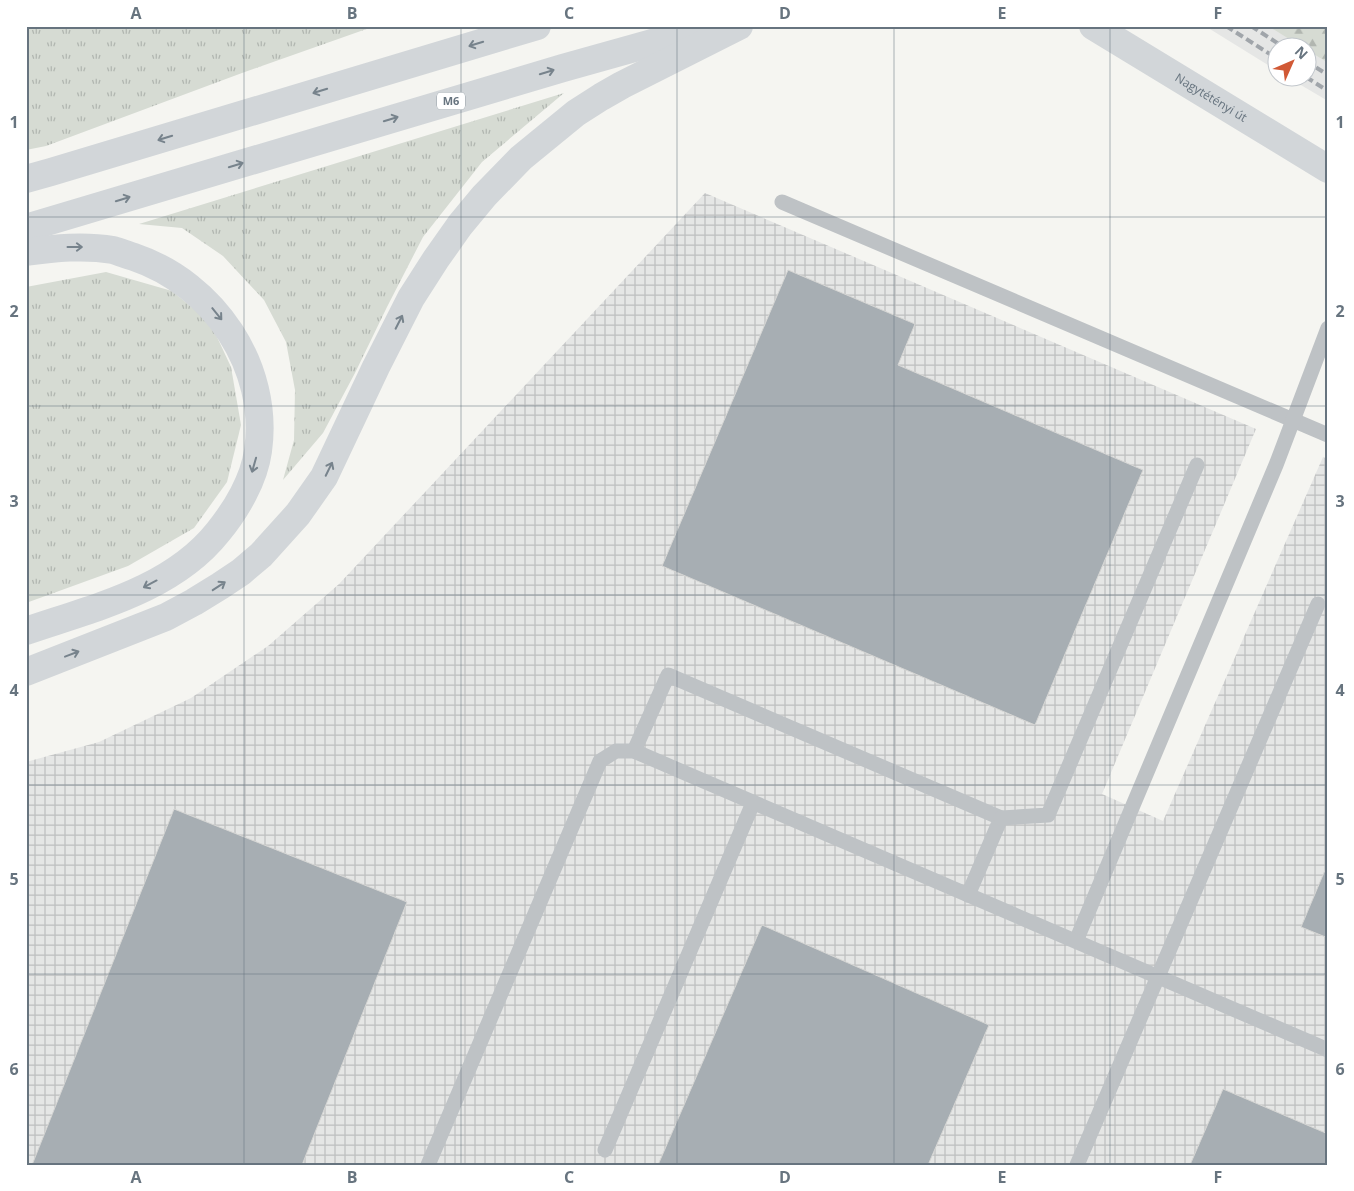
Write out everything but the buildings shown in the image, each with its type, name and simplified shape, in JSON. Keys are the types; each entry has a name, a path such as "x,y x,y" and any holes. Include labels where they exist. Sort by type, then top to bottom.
{"main road":[{"path":"26,179 537,26"},
{"name":"M6","path":"26,228 563,68 713,26"},
{"path":"26,672 166,617 220,586 261,555 298,514 324,477 411,298 460,225 484,196 522,158 576,113 615,89 739,26"},
{"name":"Nagytétényi út","path":"1093,26 1328,169"},
{"path":"26,252 80,247 114,250 150,263 181,280 207,302 230,331 246,359 254,382 259,432 258,452 253,471 242,496 218,532 186,564 147,586 114,601 26,631"}],"lane":[{"path":"782,202 1328,435"},
{"path":"1076,941 1276,465 1328,328"},
{"path":"634,751 668,674 1001,818 1048,815 1197,465"},
{"path":"1077,1165 1318,604"},
{"path":"428,1165 600,761 616,751 634,751 1328,1050"},
{"path":"606,1150 753,803"},
{"path":"968,895 1001,818"}],"shaded area":[{"path":"1205,26 1268,26 1288,38 1266,38 1266,64"},
{"path":"1316,56 1328,63 1328,101 1306,88 1316,88"},
{"path":"705,193 1256,429 1102,794 1163,821 1323,457 1328,459 1328,1165 26,1165 26,762 99,742 191,698 268,646 339,584"}],"green space":[{"path":"26,26 375,26 46,146 26,150"},
{"path":"1268,26 1328,26 1328,63 1316,56 1316,38 1287,38"},
{"path":"564,93 482,162 423,237 323,433 283,480 294,440 295,390 286,342 264,300 223,256 182,228 139,224"},
{"path":"106,272 172,291 210,322 231,367 241,425 227,482 194,528 128,566 26,603 26,287"}],"railway":[{"path":"1226,26 1266,52"},
{"path":"1251,26 1270,38"},
{"path":"1316,67 1328,75"},
{"path":"1316,83 1328,91"}]}
